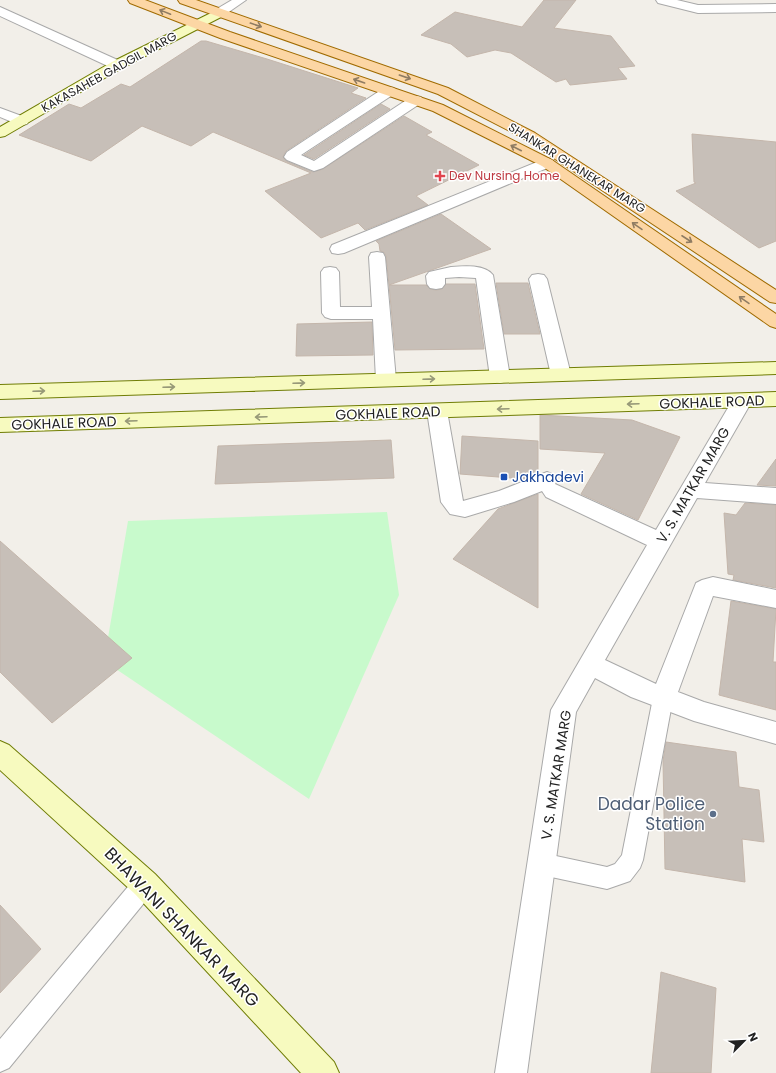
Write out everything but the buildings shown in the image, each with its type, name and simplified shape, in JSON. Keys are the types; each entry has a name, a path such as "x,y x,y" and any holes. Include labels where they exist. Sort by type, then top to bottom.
{"main road":[{"path":"134,0 197,25 438,108 546,163 776,322"},
{"name":"SHANKAR GHANEKAR MARG","path":"184,0 443,91 530,136 776,298"},
{"name":"KAKASAHEB GADGIL MARG","path":"0,133 117,65 219,13"},
{"path":"0,392 776,368"},
{"name":"GOKHALE ROAD","path":"0,425 776,399"},
{"name":"BHAWANI SHANKAR MARG","path":"0,753 145,884 323,1073"}],"street":[{"name":"KAKASAHEB GADGIL MARG","path":"219,13 240,0"},
{"path":"662,0 698,9 776,7"},
{"path":"752,1 776,7"},
{"path":"0,12 117,65"},
{"path":"6,26 20,20"},
{"path":"389,91 292,155 292,157 314,166 318,165 416,100"},
{"path":"0,112 22,121"},
{"path":"338,250 546,163"},
{"path":"377,257 386,380"},
{"path":"330,272 331,313 380,313"},
{"path":"436,284 435,276 442,273 476,272 484,275 500,377"},
{"path":"538,279 561,375"},
{"name":"V. S. MATKAR MARG","path":"511,1073 564,710 742,401"},
{"path":"443,411 455,457"},
{"path":"443,411 452,502 459,510 550,485 661,542"},
{"path":"691,490 776,496"},
{"path":"664,698 706,587 713,586 776,599"},
{"path":"590,664 640,689 703,713 776,733"}],"lane":[{"path":"542,864 607,878 622,873 632,860 664,698"},
{"path":"0,1058 145,884"}],"green space":[{"path":"387,512 399,595 309,799 104,661 128,521"}],"place":[{"name":"Dev Nursing Home","path":"440,176"},
{"name":"Jakhadevi","path":"504,477"},
{"name":"Dadar Police Station","path":"713,814"}]}
